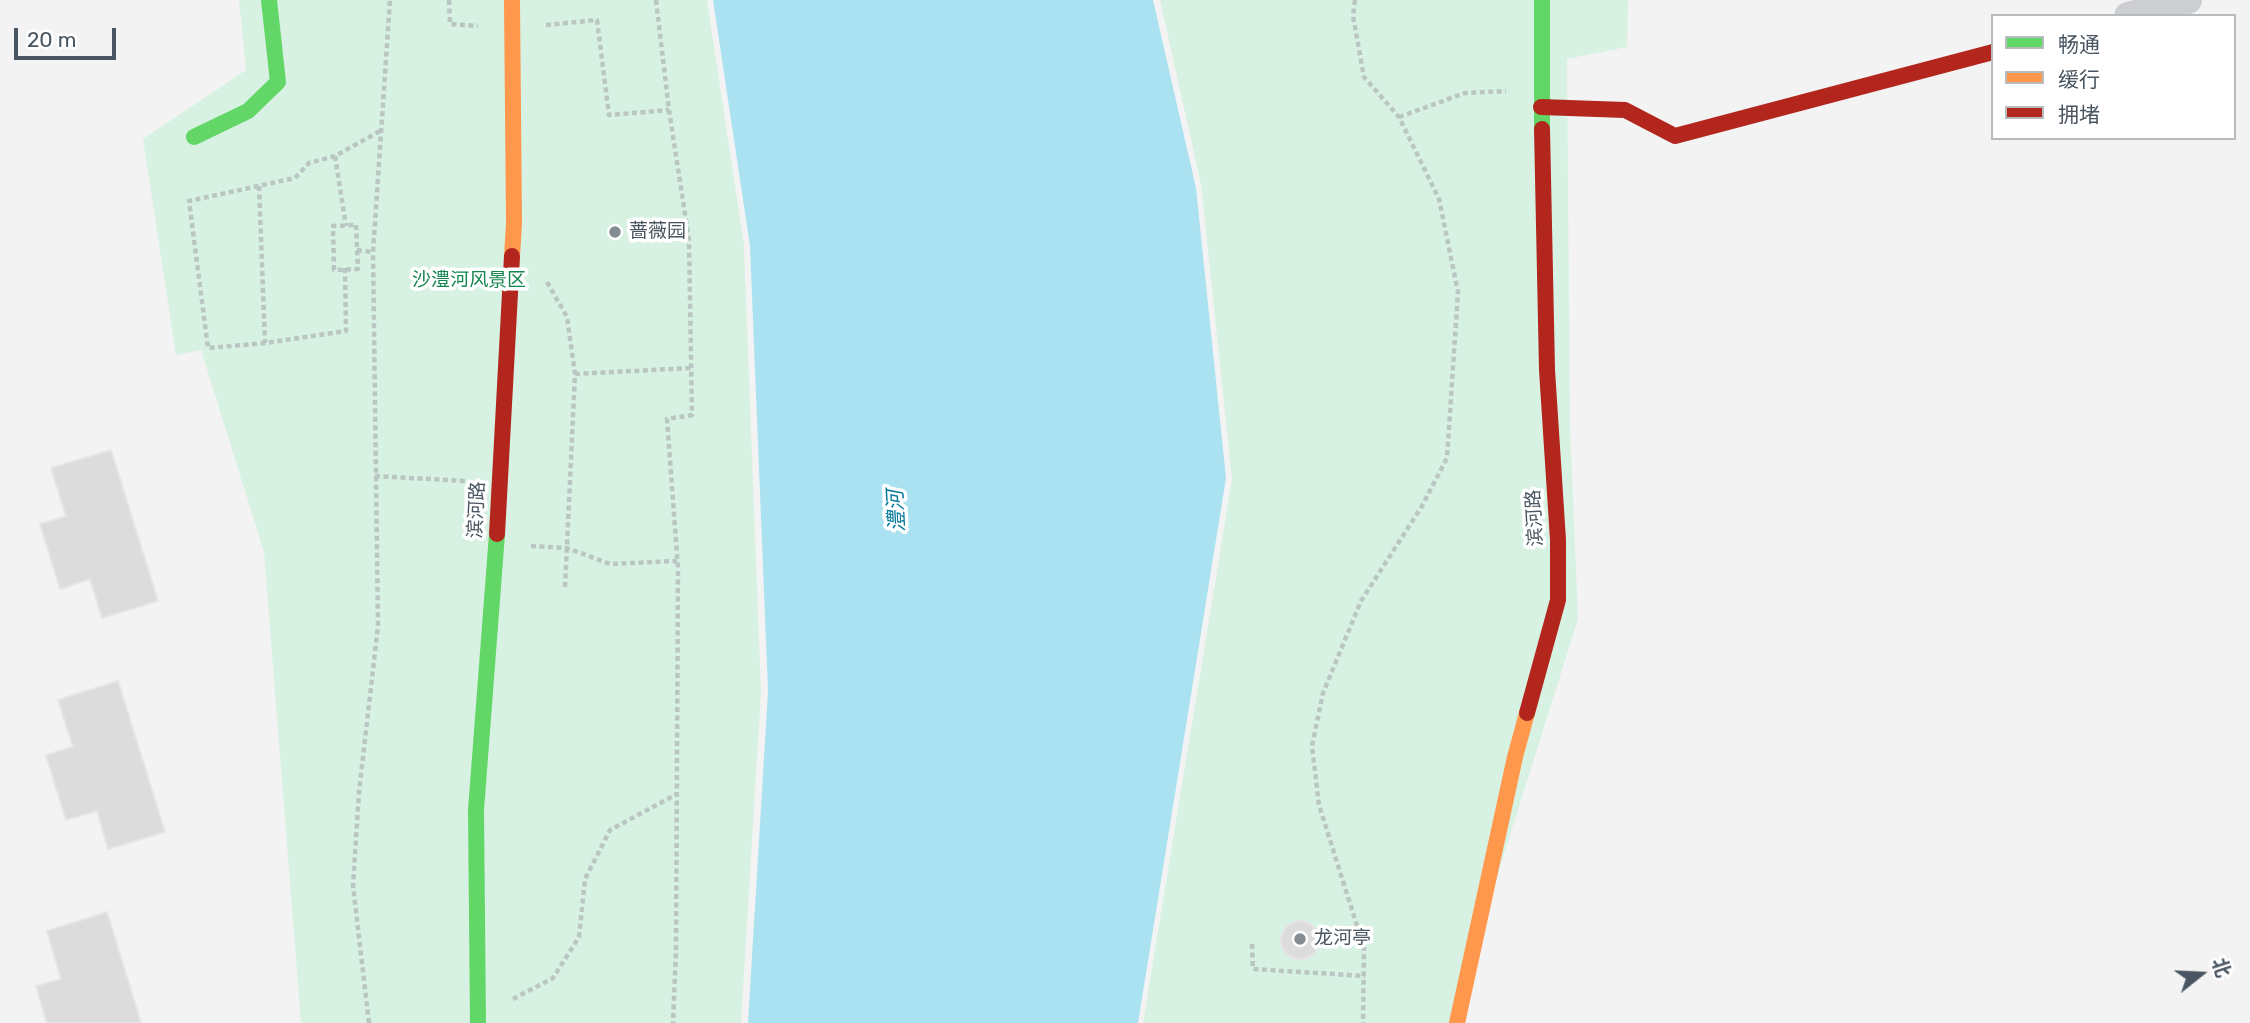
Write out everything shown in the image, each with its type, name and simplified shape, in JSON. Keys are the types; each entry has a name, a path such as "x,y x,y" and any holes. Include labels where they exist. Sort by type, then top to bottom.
{"street":[{"path":"194,137 248,111 278,82 269,0"},
{"name":"滨河路","path":"478,1021 476,810 496,543 514,224 512,0"},
{"name":"滨河路","path":"1457,1023 1515,757 1558,600 1558,540 1547,370 1541,101 1542,0"},
{"path":"2136,14 2188,0"},
{"path":"1541,101 1625,110 1675,136 1991,53"}],"path":[{"path":"369,1023 354,886 359,792 378,626 373,252 390,0"},
{"path":"656,0 688,240 692,415 667,419 677,561 676,951 673,1023"},
{"path":"1355,0 1353,16 1364,77 1399,117 1439,199 1458,292 1447,458 1422,506 1361,601 1323,693 1312,746 1319,805 1364,948 1363,1023"},
{"path":"513,29 597,20 609,115 669,110"},
{"path":"1399,117 1465,93 1527,90 1541,101"},
{"path":"345,268 346,331 208,348 189,201 295,178 309,163 335,156 380,131"},
{"path":"335,156 345,226"},
{"path":"259,186 265,343"},
{"path":"356,225 357,250 358,269 334,270 333,226 356,225"},
{"path":"357,250 373,252"},
{"path":"541,270 567,317 575,374 565,588"},
{"path":"575,374 691,368"},
{"path":"375,476 472,482"},
{"path":"567,548 610,564 677,561"},
{"path":"478,1021 553,978 579,937 585,879 610,831 677,794"},
{"path":"1252,944 1253,969 1365,976"}],"green space":[{"name":"沙澧河风景区","path":"239,0 707,0 744,245 761,692 741,1023 301,1023 264,552 201,350 176,355 143,139 246,70"},
{"path":"1160,0 1628,0 1627,47 1567,59 1570,427 1578,619 1451,1023 1143,1023 1232,479 1201,184"}],"water":[{"name":"澧河","path":"713,0 1153,0 1196,188 1226,478 1138,1023 748,1023 768,691 750,246"}],"building":[{"path":"111,450 158,601 102,618 90,579 60,589 40,524 66,516 51,468"},
{"path":"118,681 165,832 108,849 97,811 66,820 46,755 73,747 58,700"},
{"path":"107,912 141,1023 47,1023 36,986 61,979 47,931"},
{"name":"龙河亭","path":"1300,921 1313,927 1319,940 1313,953 1300,959 1287,953 1281,940 1287,927"}],"traffic: fast":[{"path":"194,137 248,111 278,82 269,0"},
{"path":"1542,0 1542,129"},
{"path":"478,1023 476,810 497,534"}],"traffic: slow":[{"path":"512,0 512,256"},
{"path":"1457,1023 1527,713"}],"traffic: jam":[{"path":"1541,107 1625,110 1675,136 1991,53"},
{"path":"1527,713 1558,600 1558,540 1547,370 1542,129"},
{"path":"497,534 512,256"}],"place":[{"name":"蔷薇园","path":"615,232"},
{"name":"龙河亭","path":"1300,939"}]}
